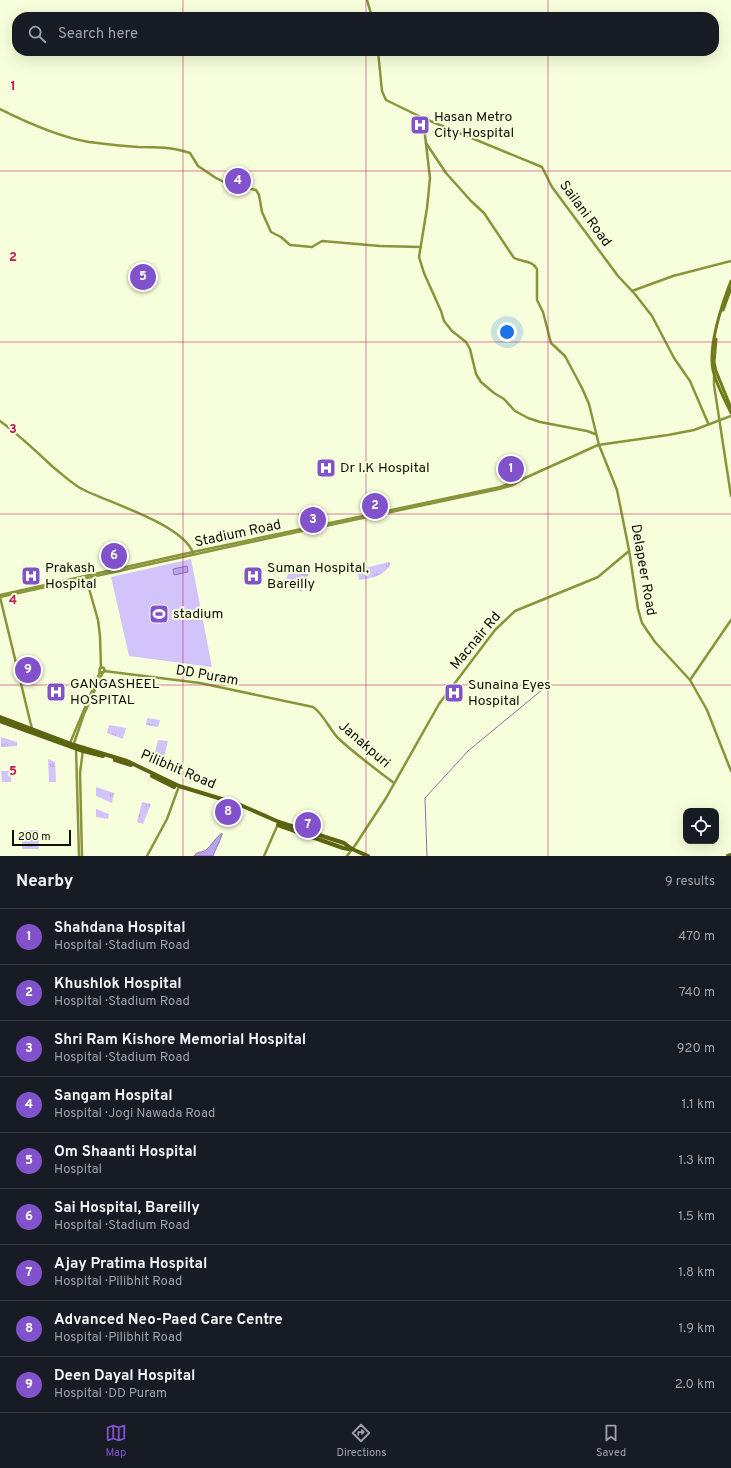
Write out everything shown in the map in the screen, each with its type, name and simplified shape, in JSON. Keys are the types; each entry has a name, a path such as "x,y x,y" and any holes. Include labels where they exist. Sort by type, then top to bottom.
{"highway":[{"name":"Pilibhit Road","path":"0,717 84,750 127,761 178,787 238,804 278,823 344,844 368,856"},
{"path":"0,721 73,746"}],"main road":[{"path":"731,281 724,300 714,338 712,359 715,373 731,413 731,417"},
{"path":"731,288 722,312 714,362 715,373 731,408"}],"street":[{"path":"367,0 371,12"},
{"name":"Sailani Road","path":"378,56 382,91 386,100 423,118 542,167 552,187 618,276 652,316 674,358 690,381 708,424"},
{"path":"0,108 30,124 88,142 137,147 162,147 190,153 198,166 216,178 228,184 256,190 259,195 262,212 271,232 281,236 290,245 312,247 322,241 380,246 421,247"},
{"path":"423,118 430,178 419,257 420,264 441,310 444,321 452,331 466,342 470,349 476,374 481,382 504,399 515,411 528,418 551,425 587,431 595,434"},
{"name":"Delapeer Road","path":"426,143 446,172 484,214 514,258 531,263 537,270 537,300 543,312 551,342 565,356 582,388 589,404 598,445 617,490 629,551 638,609 642,623 655,642 690,680 707,710 731,771"},
{"path":"632,291 673,276 731,261"},
{"path":"715,373 714,385 731,496"},
{"path":"708,424 731,417"},
{"path":"0,421 66,478 81,488 152,520 180,537 193,553"},
{"name":"Stadium Road","path":"0,596 500,487 525,478 598,445 668,435 694,430 708,424"},
{"path":"186,555 188,545"},
{"name":"Macnair Rd","path":"347,856 394,783 439,704 504,620 515,611 598,577 629,551"},
{"path":"79,856 73,746 102,672 98,620 86,577"},
{"path":"0,596 32,729"},
{"path":"690,680 731,620"},
{"name":"DD Puram","path":"102,672 200,682 258,696"},
{"name":"Janakpuri","path":"258,696 310,706 318,710 330,729 338,738 394,783"},
{"path":"82,856 80,773 84,750"},
{"path":"147,856 167,819 178,787"},
{"path":"264,856 278,823"}],"green space":[{"path":"191,559 212,667 129,656 111,577"},
{"path":"389,562 391,563 382,574 359,580 357,570"},
{"path":"309,567 307,582 301,592 286,581 289,570"},
{"path":"147,718 160,720 158,727 146,725"},
{"path":"109,725 126,728 123,739 107,733"},
{"path":"1,737 17,742 17,746 1,747"},
{"path":"158,740 168,741 164,757 155,752"},
{"path":"48,759 55,762 56,782 49,782"},
{"path":"1,771 11,771 11,782 2,782"},
{"path":"96,787 114,793 112,803 96,796"},
{"path":"142,802 151,804 143,824 137,822"},
{"path":"96,809 109,814 108,819 96,817"},
{"path":"38,830 39,849 22,849 22,831"}],"shaded area":[{"path":"187,566 188,572 174,575 173,569"},
{"path":"222,833 213,856 194,856 197,853 206,850"}],"waterway":[{"path":"427,856 425,798 468,751 548,685"}],"place":[{"name":"Hasan Metro City Hospital","path":"420,125"},
{"name":"Sangam Hospital","path":"238,181"},
{"name":"Om Shaanti Hospital","path":"143,277"},
{"name":"Dr I.K Hospital","path":"326,468"},
{"name":"Shahdana Hospital","path":"511,469"},
{"name":"Khushlok Hospital","path":"375,506"},
{"name":"Shri Ram Kishore Memorial Hospital","path":"313,520"},
{"name":"Sai Hospital, Bareilly","path":"114,556"},
{"name":"Prakash Hospital","path":"31,576"},
{"name":"Suman Hospital, Bareilly","path":"253,576"},
{"name":"stadium","path":"159,614"},
{"name":"Deen Dayal Hospital","path":"28,670"},
{"name":"GANGASHEEL HOSPITAL","path":"56,692"},
{"name":"Sunaina Eyes Hospital","path":"454,693"},
{"name":"Advanced Neo-Paed Care Centre","path":"228,812"},
{"name":"Ajay Pratima Hospital","path":"308,825"}]}
